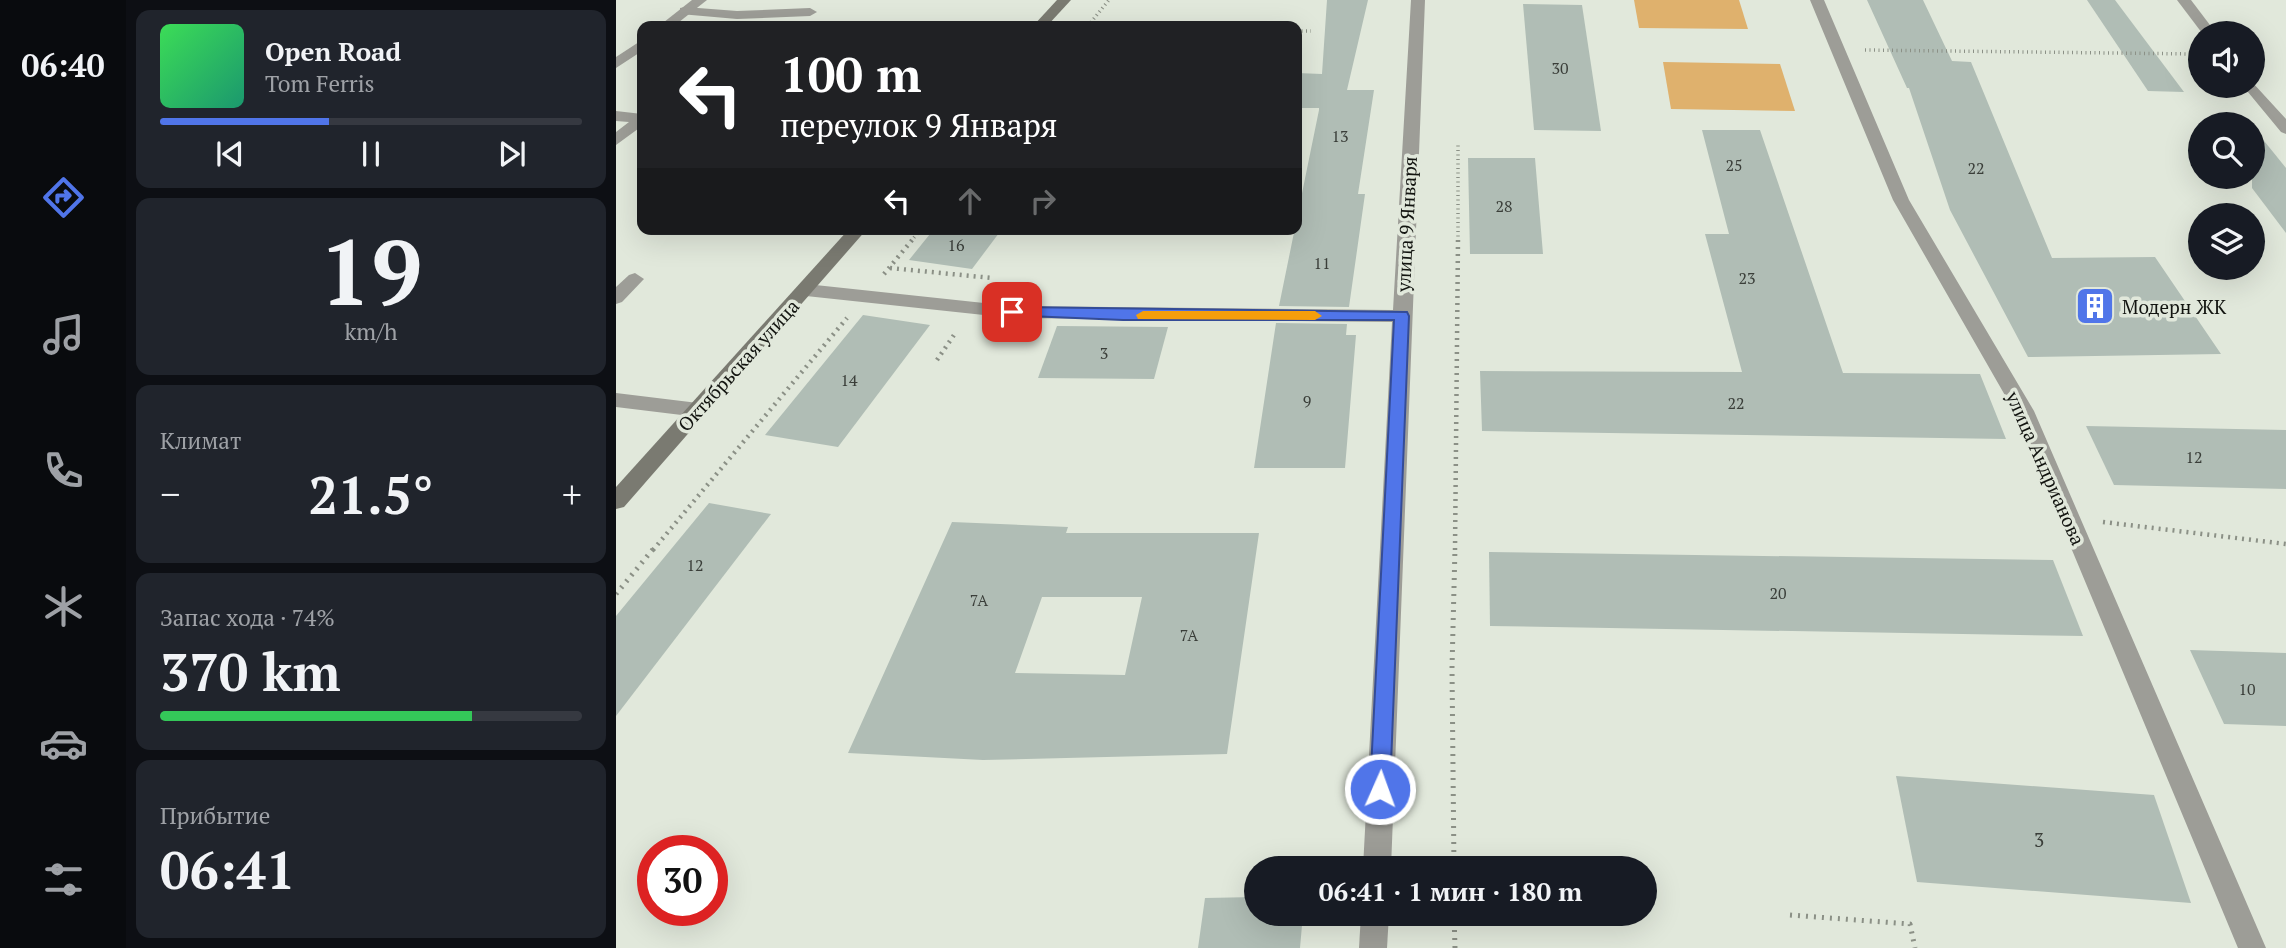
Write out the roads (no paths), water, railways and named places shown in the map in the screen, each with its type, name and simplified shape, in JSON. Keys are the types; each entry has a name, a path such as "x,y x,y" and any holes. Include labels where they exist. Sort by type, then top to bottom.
{"main road":[{"path":"1045,21 1064,0"},
{"name":"Октябрьская улица","path":"616,501 854,235"}],"street":[{"path":"672,21 700,0"},
{"name":"улица 9 Января","path":"1378,856 1418,0"},
{"name":"улица Андрианова","path":"1817,0 1901,200 2024,411 2252,948"},
{"path":"2184,0 2200,21"},
{"path":"685,11 737,15 810,12"},
{"path":"616,64 637,48"},
{"path":"2260,98 2286,129"},
{"path":"616,116 637,118"},
{"path":"616,140 637,123"},
{"path":"616,298 635,279"},
{"path":"806,290 1012,312 1402,316"},
{"path":"616,400 698,410"},
{"path":"1373,948 1374,926"}],"place":[{"name":"Модерн ЖК","path":"2095,306"}]}
